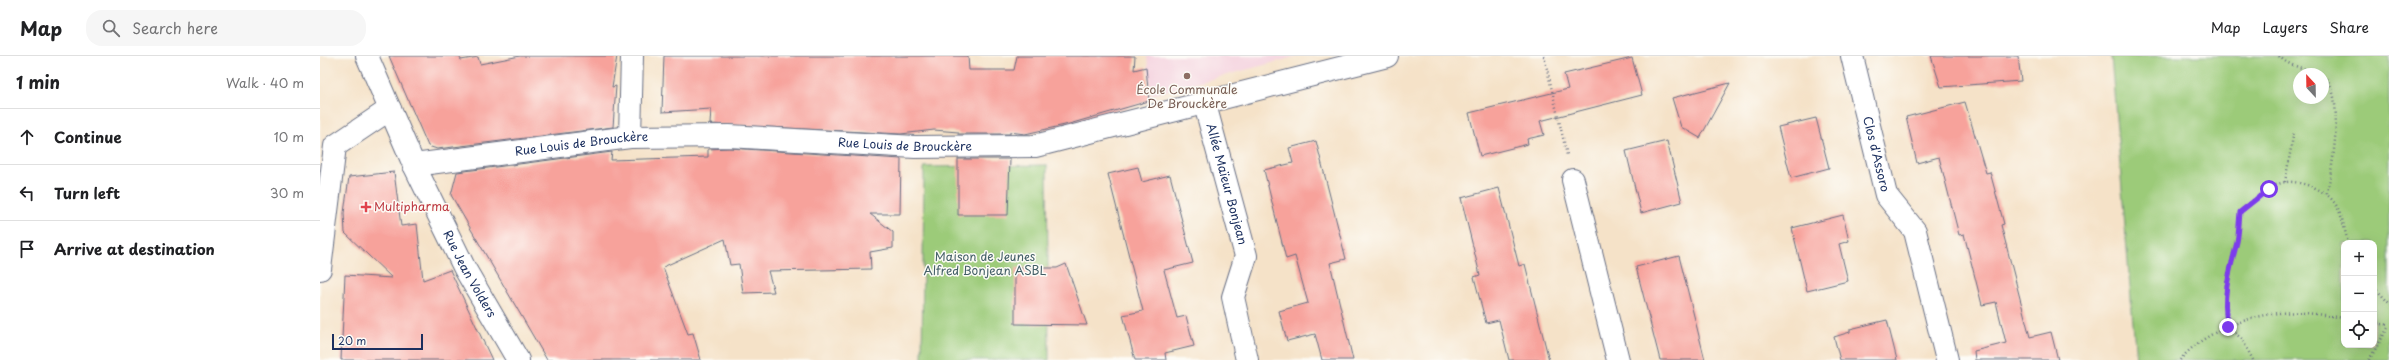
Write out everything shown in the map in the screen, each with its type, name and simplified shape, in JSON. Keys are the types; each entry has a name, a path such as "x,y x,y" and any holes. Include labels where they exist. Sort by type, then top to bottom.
{"street":[{"name":"Rue Jean Volders","path":"367,56 414,165 465,269 518,360"},
{"path":"630,137 632,56"},
{"name":"Rue Louis de Brouckère","path":"414,165 630,137 729,136 915,148 1035,146 1204,101 1387,56"},
{"name":"Clos d'Assoro","path":"1852,56 1886,195 1915,231 1947,360"},
{"name":"Allée Maïeur Bonjean","path":"1204,101 1246,256 1233,297 1247,360"},
{"path":"320,269 335,146 390,109"},
{"path":"1573,180 1618,360"}],"path":[{"path":"1544,56 1573,180"},
{"path":"2279,56 2287,64 2303,68"},
{"path":"2327,193 2334,162 2335,102 2329,89"},
{"path":"2285,182 2294,131"},
{"path":"2253,360 2242,340 2228,327 2225,313 2226,282 2237,241 2240,212 2269,189 2285,182 2306,184 2327,193 2336,205 2347,240"},
{"path":"2377,290 2389,303"},
{"path":"2180,360 2205,339 2228,327 2255,318 2278,313 2295,313 2341,318"},
{"path":"2369,360 2389,325 2377,323"}],"shaded area":[{"name":"École Communale De Brouckère","path":"1147,56 1298,56 1151,95"}],"green space":[{"path":"2111,56 2389,56 2389,360 2136,360"},
{"name":"Maison de Jeunes Alfred Bonjean ASBL","path":"1047,165 1049,360 922,360 924,167"}],"building":[{"path":"389,56 459,56 461,60 478,57 480,64 520,56 617,56 612,87 616,86 613,127 437,149 428,146"},
{"path":"664,56 968,56 969,70 1014,70 1017,56 1135,56 1134,70 1146,67 1149,101 1069,124 1025,134 1010,132 1010,134 958,134 958,132 934,130 901,134 710,124 711,109 662,112"},
{"path":"1931,56 2018,56 2021,81 1941,87"},
{"path":"1632,58 1642,95 1540,121 1544,135 1527,139 1528,144 1480,156 1469,113 1568,89 1564,74"},
{"path":"1730,83 1700,138 1681,127 1672,98"},
{"path":"1965,102 1986,173 1990,172 2004,224 2001,225 2030,337 2051,332 2058,360 1975,360 1974,351 2006,343 1996,302 1982,305 1964,234 1959,235 1939,157 1917,163 1906,117"},
{"path":"1816,118 1829,168 1791,178 1778,127"},
{"path":"1316,141 1346,259 1330,263 1353,360 1322,360 1315,334 1287,341 1279,311 1308,303 1295,256 1286,259 1264,170 1293,163 1289,148"},
{"path":"1667,141 1682,202 1641,213 1626,151"},
{"path":"729,148 901,159 900,214 870,214 893,232 893,248 870,252 871,269 768,271 774,292 743,293 739,264 730,265 725,239 663,267 688,334 693,333 701,360 547,360 451,195 457,172 612,152 611,160 708,157 708,149"},
{"name":"Maison de Jeunes Alfred Bonjean ASBL","path":"958,159 1010,159 1008,215 958,215"},
{"path":"1138,167 1142,182 1170,175 1193,263 1164,270 1177,318 1186,316 1194,346 1165,353 1166,360 1135,360 1123,315 1143,311 1108,174"},
{"path":"394,172 401,226 417,224 423,280 450,270 492,360 341,360 345,275 392,278 345,233 344,213 349,177"},
{"path":"1499,188 1519,266 1525,264 1549,360 1509,360 1499,320 1486,323 1474,277 1480,275 1461,198"},
{"path":"1843,215 1849,241 1839,244 1848,281 1807,291 1792,228"},
{"path":"1679,256 1705,360 1660,360 1636,267"},
{"path":"1066,264 1087,325 1015,324 1015,268 1057,268"},
{"path":"1887,320 1897,360 1840,360 1834,337 1850,332 1850,329"}],"place":[{"name":"École Communale De Brouckère","path":"1187,76"},
{"name":"Multipharma","path":"366,207"}],"route":[{"path":"2228,327 2225,313 2226,282 2237,241 2240,212 2269,189"}]}
